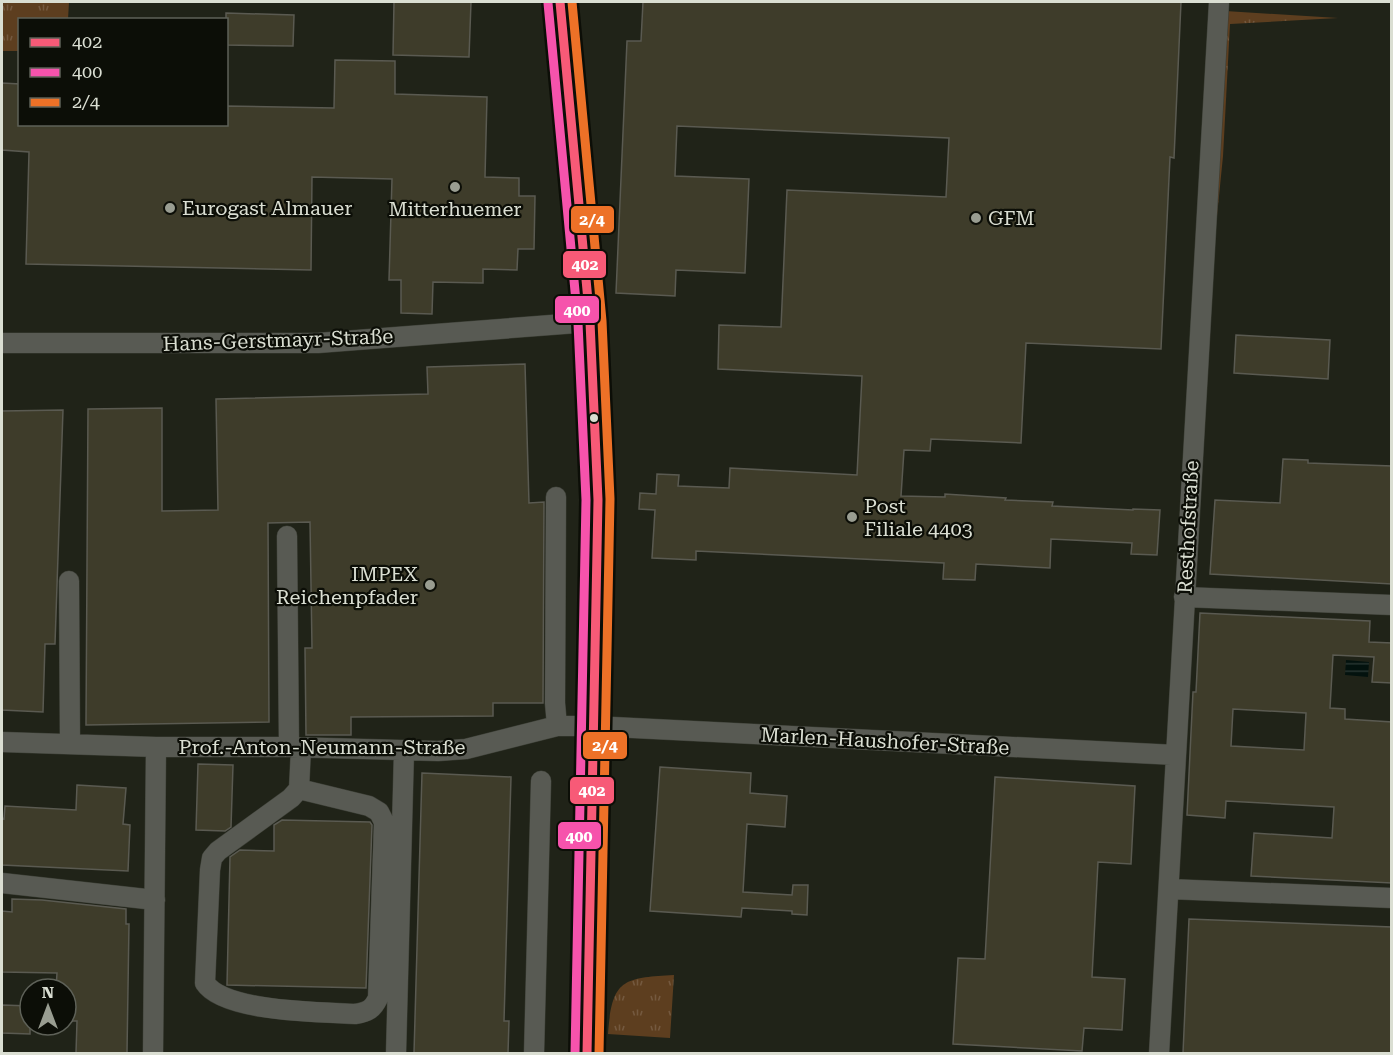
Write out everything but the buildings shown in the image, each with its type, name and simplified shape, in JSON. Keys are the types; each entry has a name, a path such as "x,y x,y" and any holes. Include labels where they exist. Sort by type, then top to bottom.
{"main road":[{"path":"560,2 590,322 598,539 585,1053"}],"street":[{"name":"Resthofstraße","path":"1159,1053 1219,2"},
{"name":"Hans-Gerstmayr-Straße","path":"2,343 318,343 590,322"},
{"path":"556,497 555,703 557,726"},
{"path":"287,536 295,748 299,789 291,798 218,851 212,858 205,983 210,990 230,1000 251,1005 355,1014 366,1012 374,1007 378,998 384,822 379,812 369,806 299,789"},
{"path":"69,581 70,744"},
{"path":"1184,597 1392,605"},
{"name":"Prof.-Anton-Neumann-Straße","path":"2,742 404,751 466,749 557,726 593,726"},
{"name":"Marlen-Haushofer-Straße","path":"593,726 1176,755"},
{"name":"Prof.-Anton-Neumann-Straße","path":"153,1053 156,747"},
{"path":"396,1053 404,751"},
{"path":"534,1053 541,781"},
{"path":"2,884 156,900"},
{"path":"1169,889 1392,898"}],"green space":[{"path":"2,2 69,2 68,18 18,18 18,51 2,51"},
{"path":"1225,11 1338,18 1230,24 1223,156 1212,266"},
{"path":"674,975 670,1038 608,1034 613,1002 623,985 632,980"}],"shaded area":[{"path":"1346,660 1369,662 1368,677 1345,675"}],"transit line":[{"name":"402","path":"560,2 590,322 598,500 587,1054"},
{"name":"2/4","path":"572,2 602,321 610,499 599,1054"},
{"name":"400","path":"548,3 578,323 586,500 575,1054"}],"place":[{"name":"Mitterhuemer","path":"455,187"},
{"name":"Eurogast Almauer","path":"170,208"},
{"name":"GFM","path":"976,218"},
{"name":"Post Filiale 4403","path":"852,517"},
{"name":"IMPEX Reichenpfader","path":"430,585"}]}
